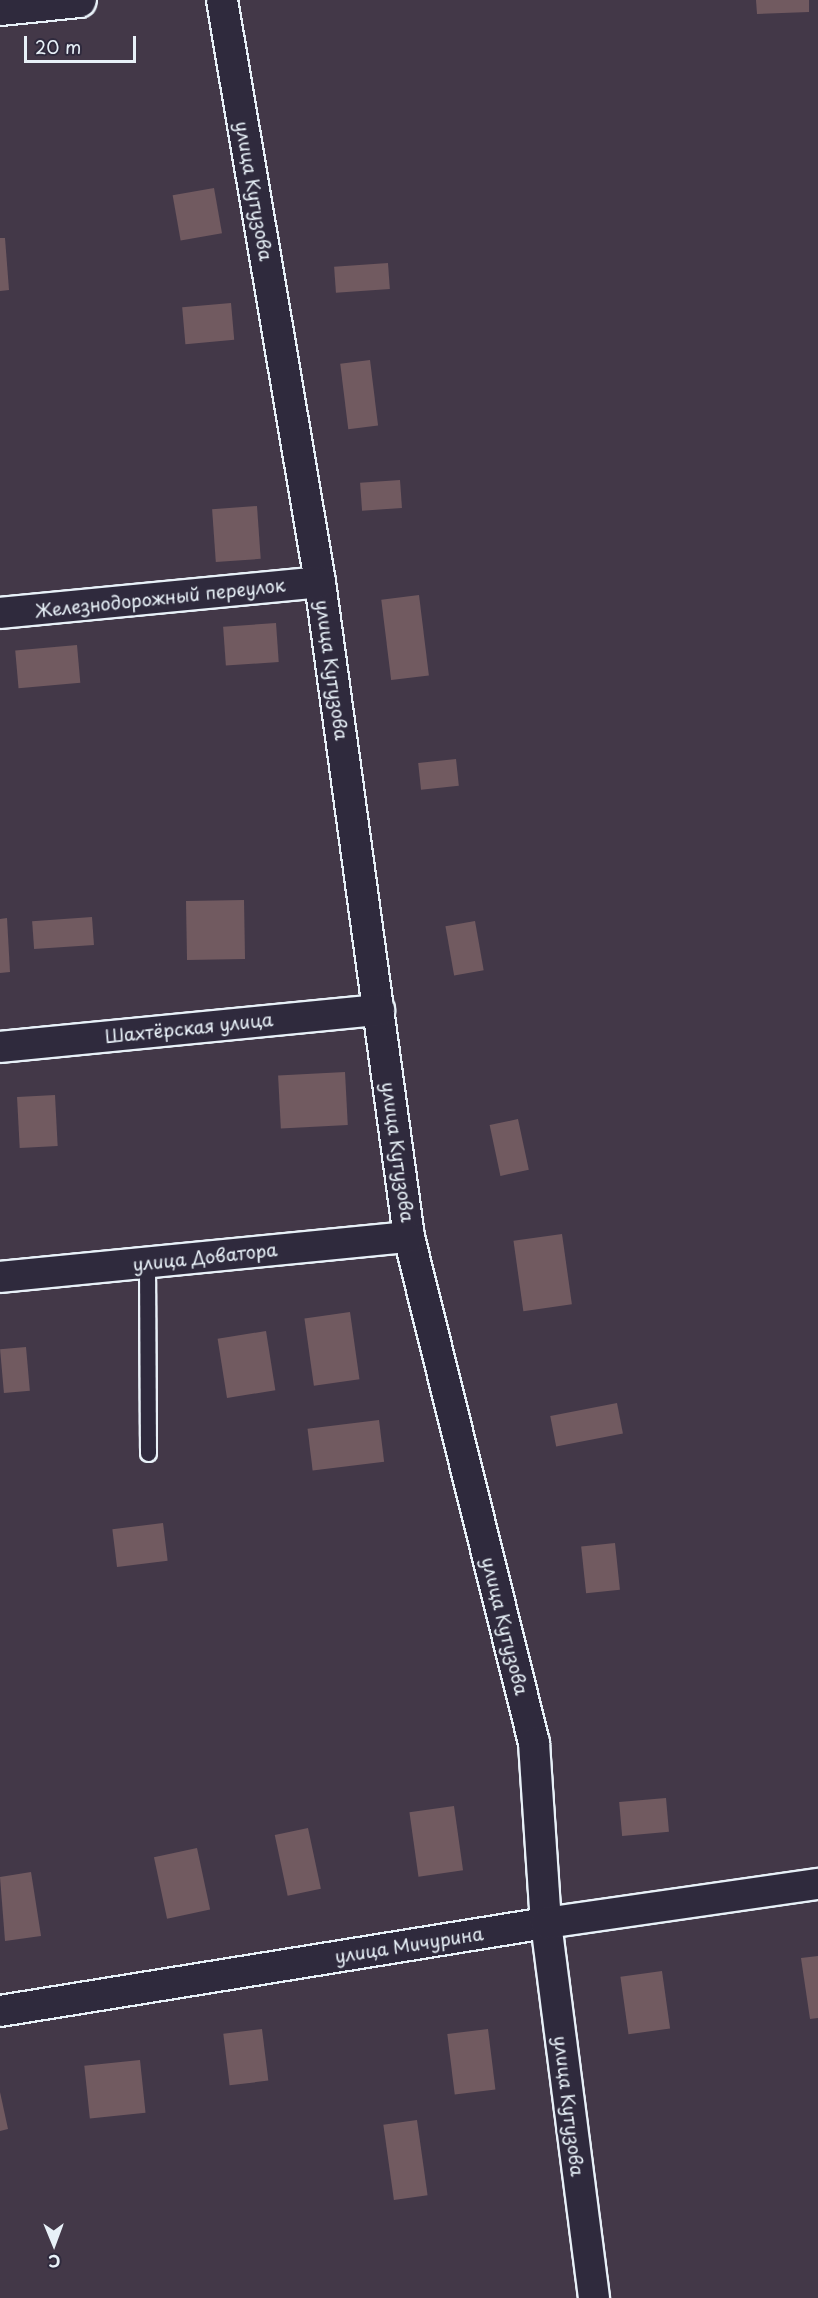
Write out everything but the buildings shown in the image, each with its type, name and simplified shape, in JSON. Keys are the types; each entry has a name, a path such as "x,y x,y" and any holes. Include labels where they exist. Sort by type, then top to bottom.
{"street":[{"path":"0,8 79,0"},
{"name":"улица Кутузова","path":"222,0 320,582 409,1237 534,1743 546,1923 594,2298"},
{"name":"Железнодорожный переулок","path":"0,613 320,582"},
{"name":"Шахтёрская улица","path":"0,1047 378,1010"},
{"name":"улица Доватора","path":"0,1277 409,1237"},
{"name":"улица Мичурина","path":"0,2011 546,1923 818,1884"}],"lane":[{"path":"147,1262 148,1453"}]}
